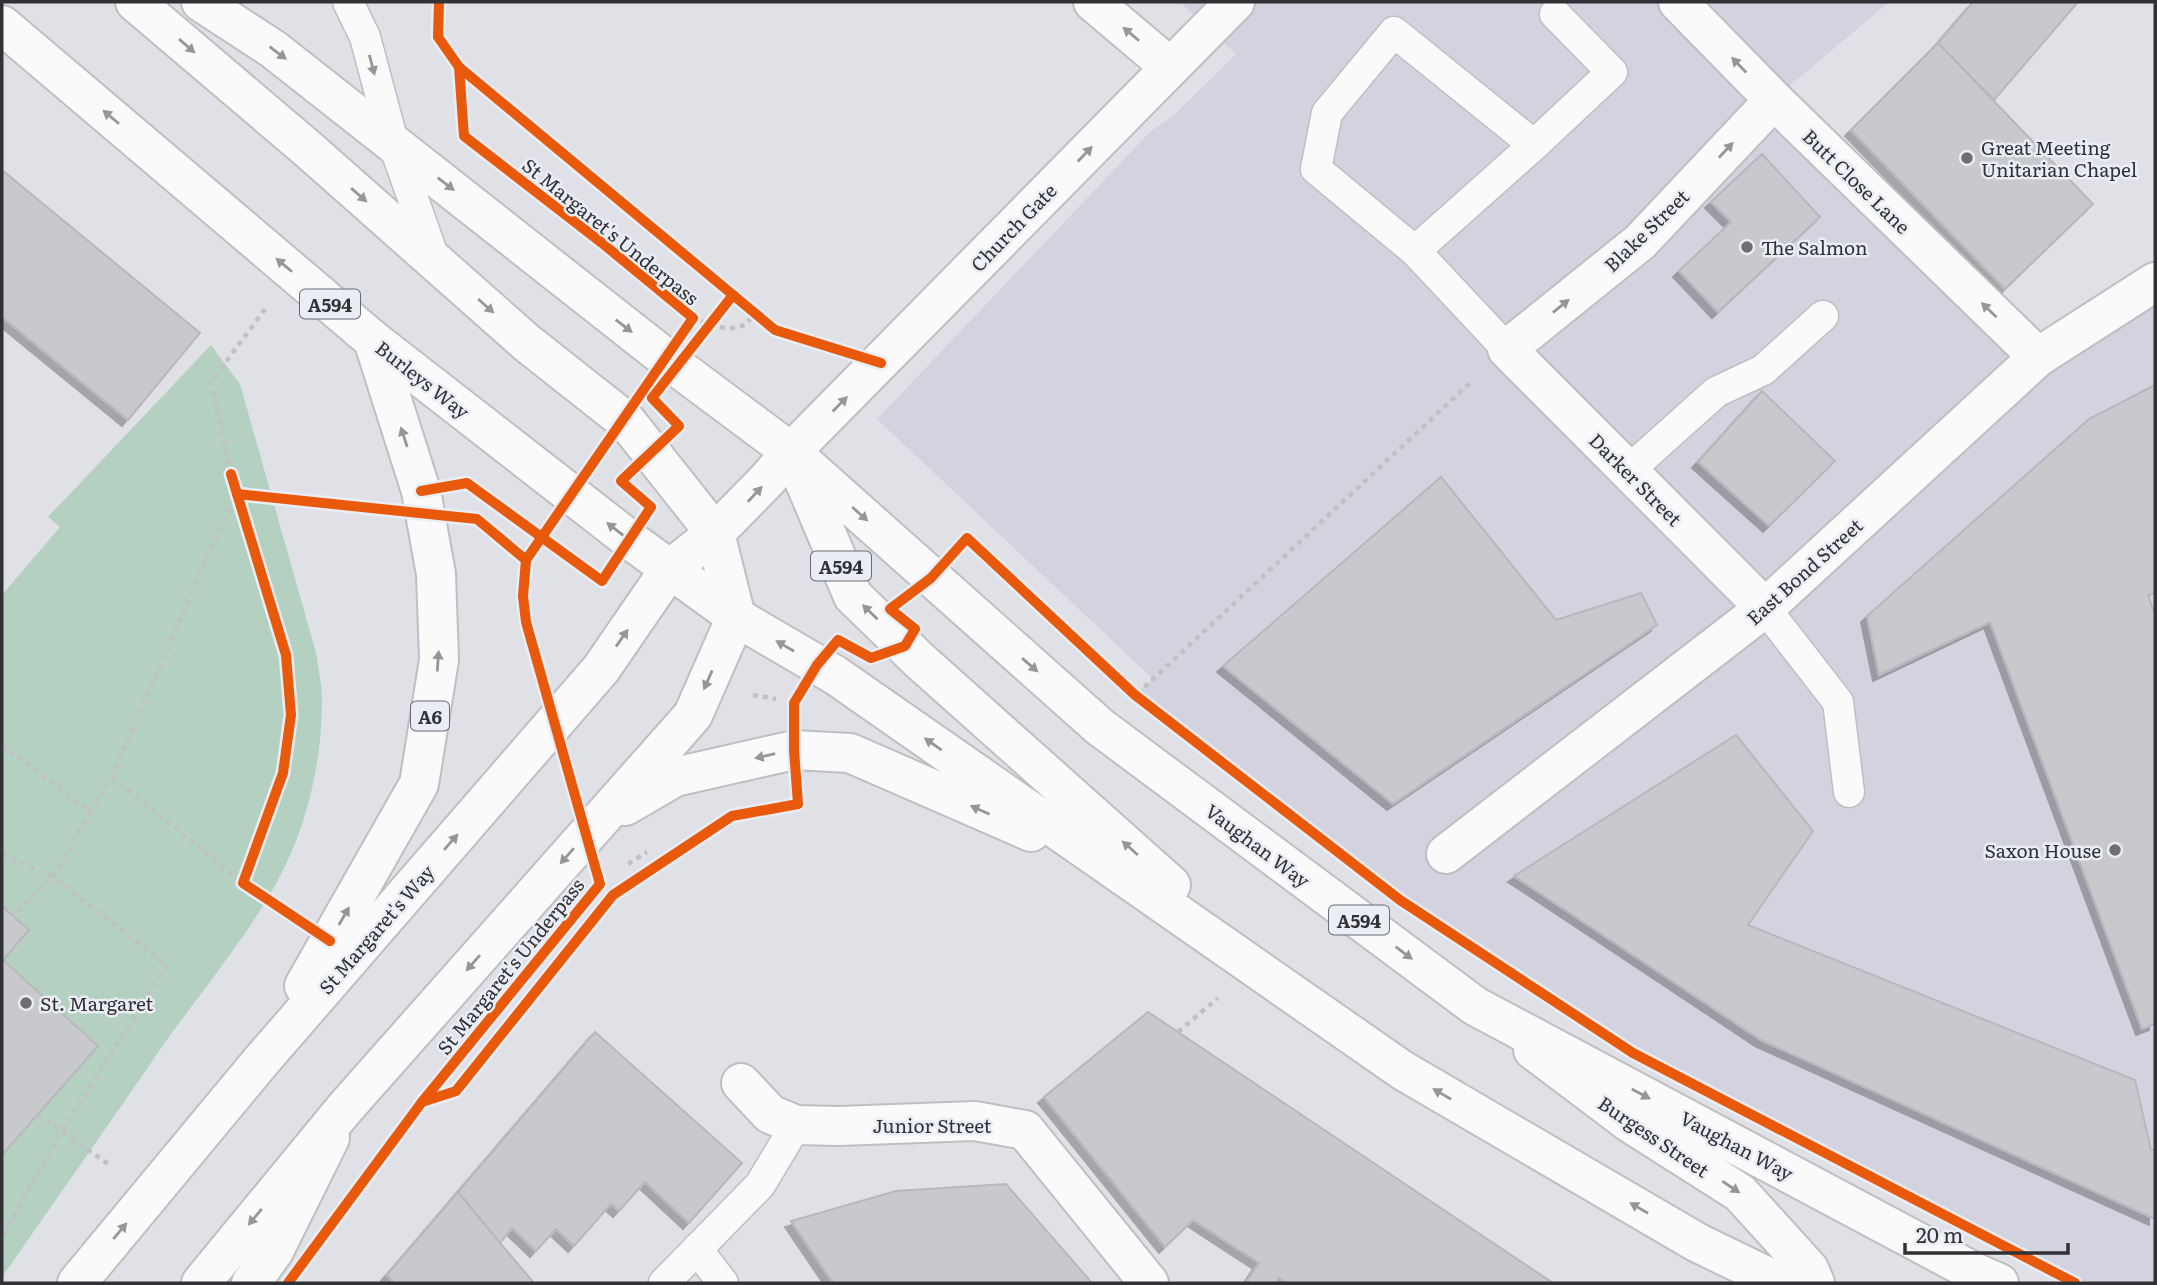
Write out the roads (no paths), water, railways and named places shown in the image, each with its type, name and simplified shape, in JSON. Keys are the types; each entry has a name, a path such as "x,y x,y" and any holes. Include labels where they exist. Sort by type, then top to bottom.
{"main road":[{"path":"135,2 527,343 627,422 715,533 736,617 693,715 345,1108 201,1283"},
{"name":"A594","path":"201,2 273,49 393,142 687,353 791,452 853,596 919,660 1291,991"},
{"path":"1093,2 1170,67"},
{"name":"Church Gate","path":"715,533 758,491 791,452 1235,2"},
{"name":"Butt Close Lane","path":"1678,2 1774,100 2038,357"},
{"name":"Burleys Way","path":"2,25 373,340 669,570 736,617 835,675 1110,867"},
{"name":"Blake Street","path":"1507,349 1640,242 1774,100"},
{"name":"East Bond Street","path":"1446,854 1765,608 2038,357 2155,282"},
{"name":"A6","path":"262,1060 419,784 439,660 436,574 425,509 373,340"},
{"name":"Darker Street","path":"1507,349 1765,608"},
{"name":"Vaughan Way","path":"791,452 1100,727 1475,1006 1999,1283"},
{"name":"St Margaret's Way","path":"76,1283 262,1060 594,677 669,570 715,533"},
{"path":"596,823 675,777 794,750 850,753 1110,867"},
{"name":"A594","path":"1110,867 1402,1070 1698,1243 1781,1283"},
{"name":"Burgess Street","path":"1475,1006 1630,1123 1740,1192 1810,1269 1815,1283"},
{"name":"Junior Street","path":"741,1083 770,1114 796,1125 975,1121 1025,1130 1149,1283"},
{"path":"251,1283 274,1251 345,1108"}],"lane":[{"path":"348,2 365,37 393,142 435,261"},
{"path":"1415,251 1612,72 1555,14"},
{"path":"1507,349 1415,251 1316,169 1327,114 1394,32 1534,145"},
{"path":"1628,471 1716,391 1763,370 1823,316"},
{"path":"1765,608 1838,702 1849,792"},
{"path":"664,1283 760,1185 796,1125"},
{"path":"697,1249 723,1283"}],"place":[{"name":"Great Meeting Unitarian Chapel","path":"1967,158"},
{"name":"The Salmon","path":"1747,247"},
{"name":"Saxon House","path":"2115,850"},
{"name":"St. Margaret","path":"26,1003"}]}
